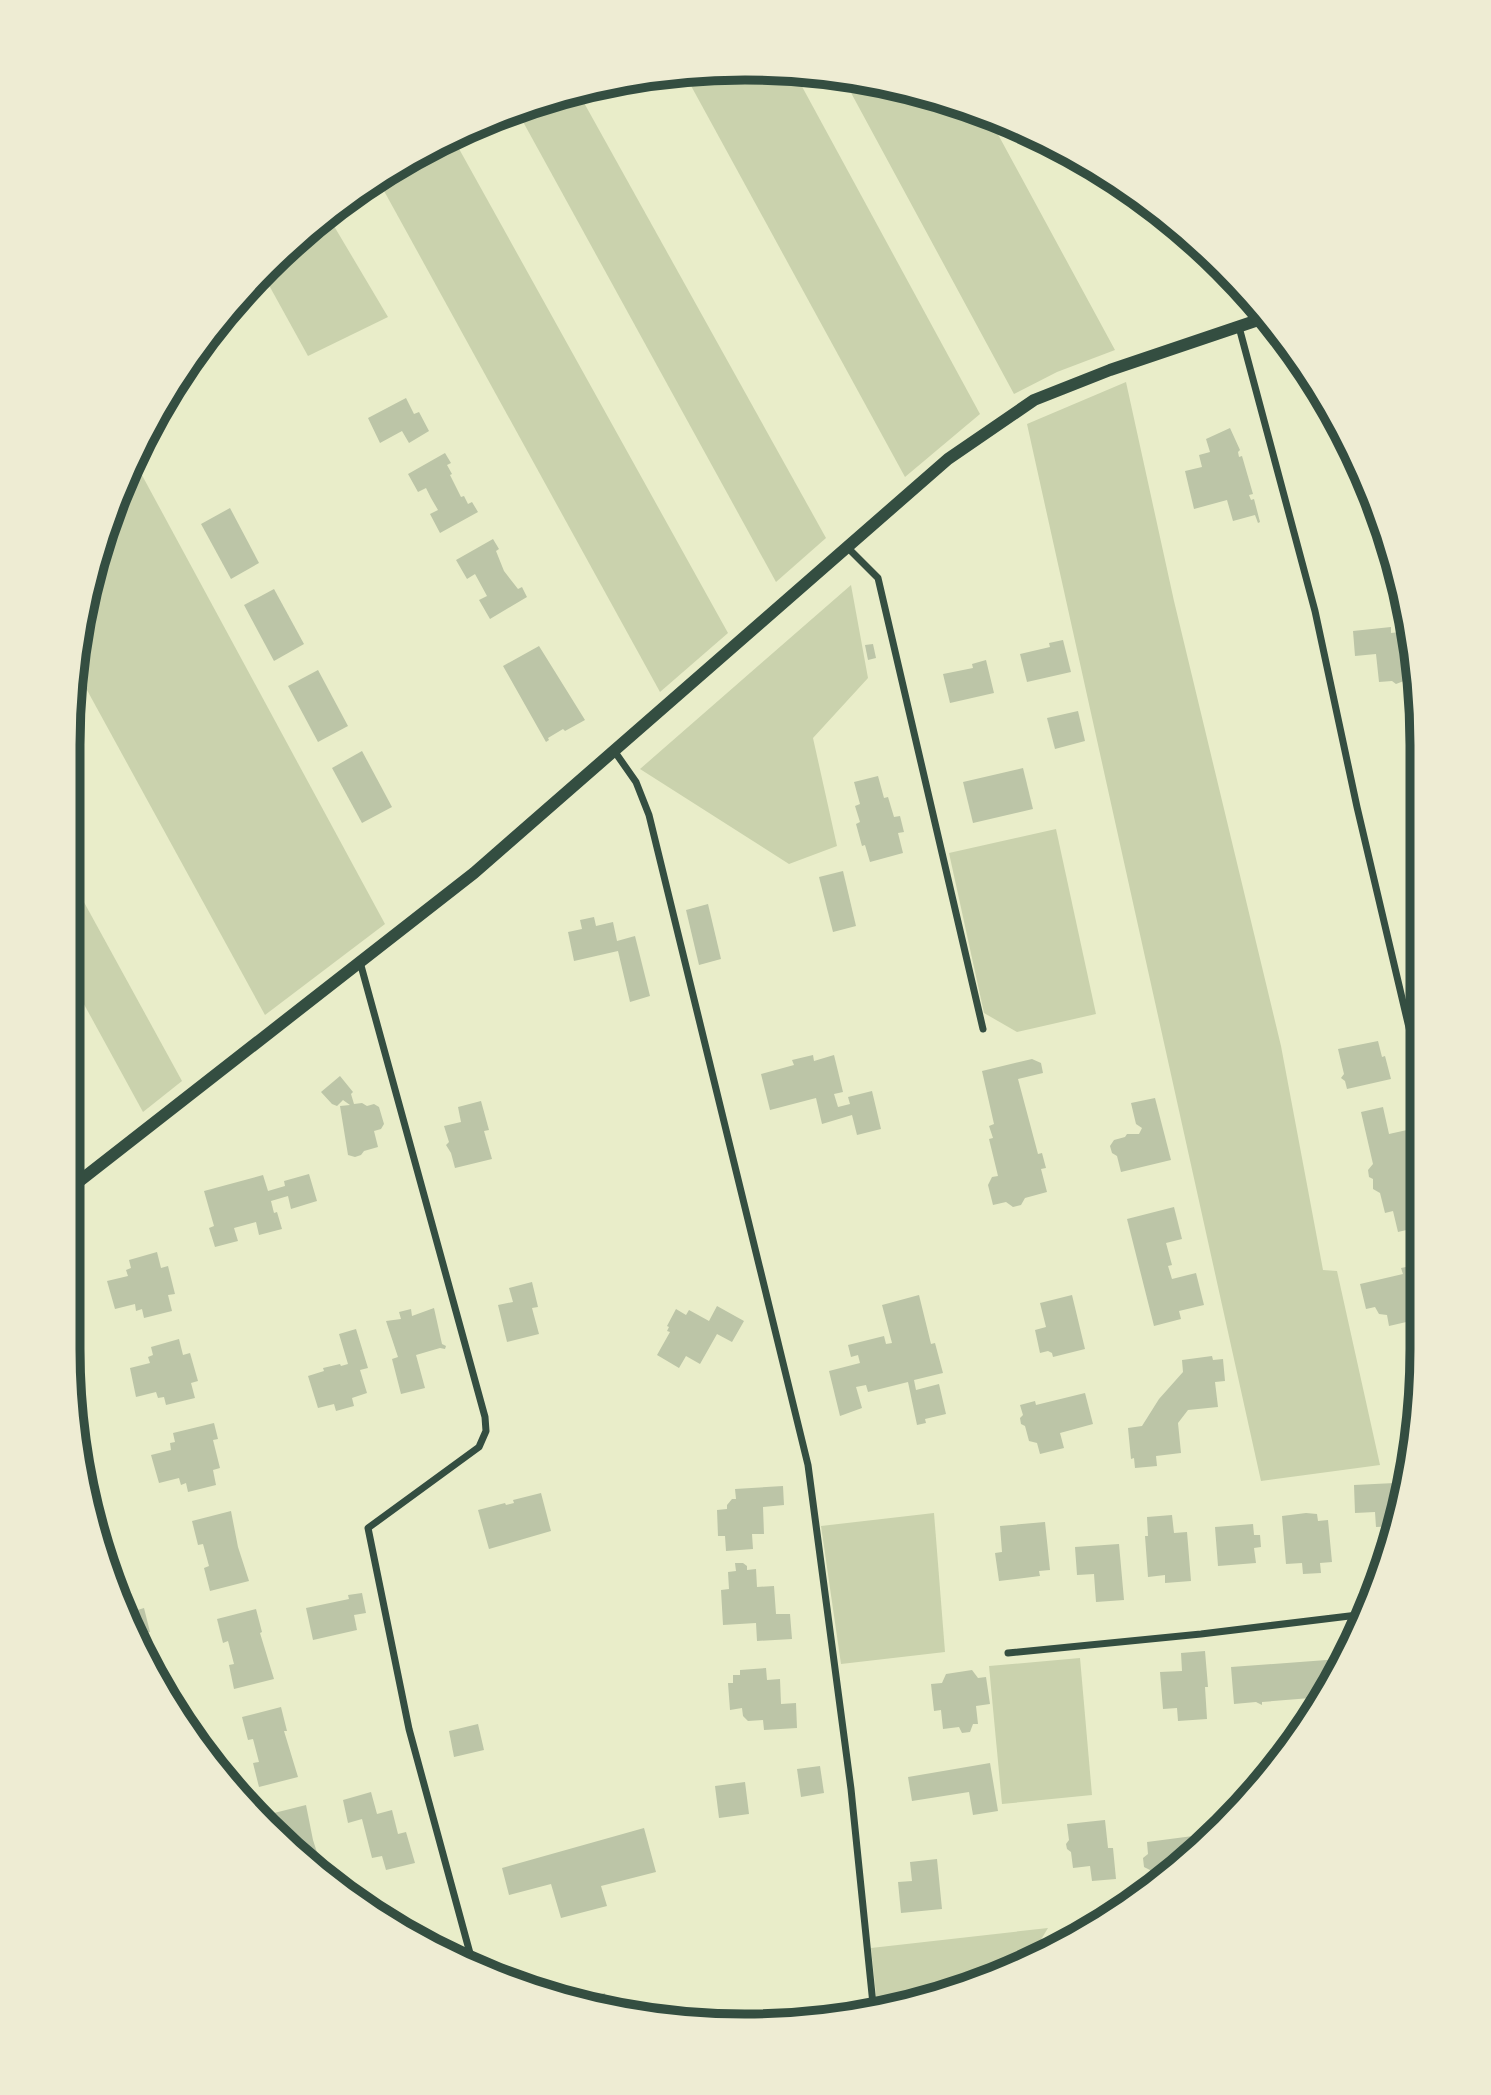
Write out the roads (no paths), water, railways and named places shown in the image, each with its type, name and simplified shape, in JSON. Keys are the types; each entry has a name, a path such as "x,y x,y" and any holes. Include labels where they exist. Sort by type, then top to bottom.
{"street":[{"path":"80,1181 474,873 948,459 1034,400 1111,370 1256,321"},
{"path":"1240,327 1315,611 1357,807 1410,1032"},
{"path":"847,546 878,578 983,1029"},
{"path":"615,752 636,782 649,815 808,1465 851,1790 873,2002"},
{"path":"360,962 485,1417 486,1431 480,1447 368,1528 408,1728 470,1955"},
{"path":"1008,1653 1355,1615"}]}
